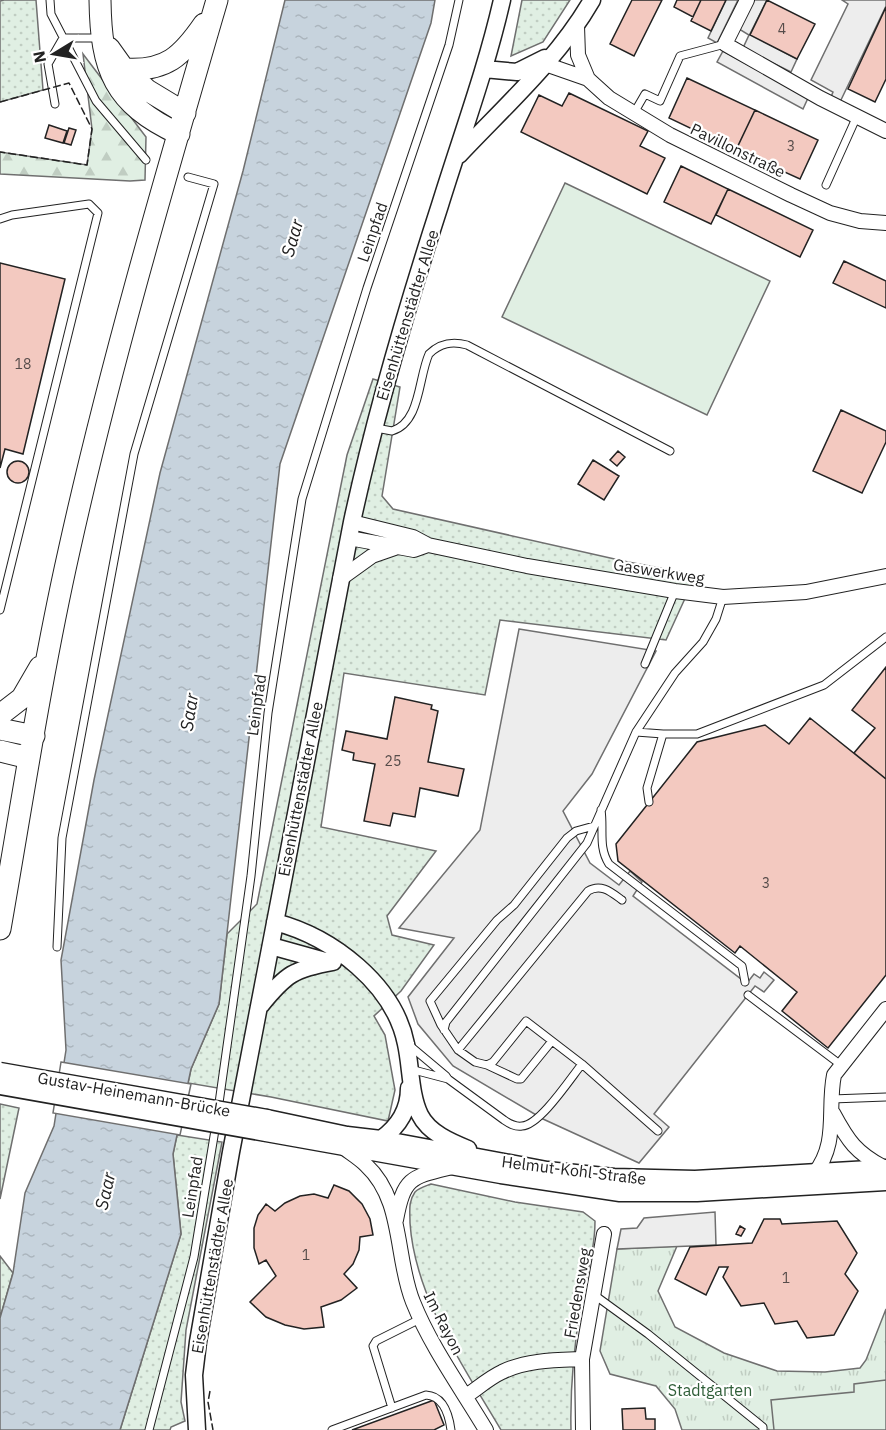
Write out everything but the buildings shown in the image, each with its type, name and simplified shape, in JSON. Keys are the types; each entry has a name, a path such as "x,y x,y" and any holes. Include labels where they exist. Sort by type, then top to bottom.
{"main road":[{"path":"100,0 102,38 114,81 131,104 144,116 182,124"},
{"path":"124,69 159,67 175,59 190,45 216,4"},
{"path":"0,929 47,653 69,549 118,350 216,4"},
{"path":"102,38 124,69 182,124"},
{"path":"0,715 22,698 47,653"},
{"path":"0,729 34,736"},
{"path":"0,751 29,758"}],"street":[{"name":"Eisenhüttenstädter Allee","path":"197,1430 194,1375 198,1342 350,530 388,374 483,69 502,0"},
{"name":"Eisenhüttenstädter Allee","path":"456,157 551,58 577,26 592,0"},
{"path":"747,0 725,44 820,98 886,131"},
{"name":"Pavillonstraße","path":"577,26 578,56 588,79"},
{"name":"Eisenhüttenstädter Allee","path":"483,69 518,72 551,58"},
{"name":"Pavillonstraße","path":"551,58 588,79 609,98 670,135 830,213 860,222 886,223"},
{"name":"Gaswerkweg","path":"350,530 395,548 414,550 428,545"},
{"name":"Gaswerkweg","path":"350,530 413,537 428,545 527,566 723,597 806,592 886,576"},
{"name":"Gaswerkweg","path":"340,579 372,556 395,548"},
{"path":"275,922 307,932 337,949 348,957 387,999 406,1042 416,1103 421,1116 431,1129 453,1143 493,1160"},
{"path":"271,946 356,966"},
{"path":"259,1008 289,975 306,967 333,962"},
{"path":"814,1174 824,1162 829,1146 834,1075 886,1009"},
{"path":"381,1139 391,1132 403,1116 409,1097 410,1069"},
{"name":"Gustav-Heinemann-Brücke","path":"0,1071 267,1125"},
{"name":"Gustav-Heinemann-Brücke","path":"0,1086 267,1125"},
{"path":"832,1106 849,1142 886,1173"},
{"name":"Helmut-Kohl-Straße","path":"267,1125 381,1139 547,1170 648,1180 886,1173"},
{"name":"Helmut-Kohl-Straße","path":"267,1125 344,1148 587,1190 620,1193 697,1193 856,1184 886,1173"},
{"name":"Im Rayon","path":"344,1148 368,1166 387,1196 396,1222 404,1271 420,1319 486,1430"},
{"name":"Im Rayon","path":"396,1222 400,1199 410,1182 418,1175 453,1167"},
{"name":"Friedensweg","path":"583,1430 582,1359 604,1234"},
{"name":"Friedensweg","path":"466,1396 502,1372 518,1366 555,1360 582,1359"}],"lane":[{"path":"50,0 51,14 96,101 146,160"},
{"name":"Leinpfad","path":"149,1430 194,1257 226,1065 251,876 268,713 302,499 367,288 449,45 459,0"},
{"path":"63,38 102,38"},
{"path":"55,104 48,64 63,38"},
{"path":"634,113 645,94 660,101 680,56 725,44"},
{"path":"826,184 857,116"},
{"path":"57,947 62,838 134,454 214,184 188,177"},
{"path":"0,219 12,215 89,204 98,213 0,610"},
{"path":"374,427 394,430 405,423 413,408 429,354 445,344 459,343 467,345 670,451"},
{"path":"645,664 675,591"},
{"path":"444,1030 446,1022 587,843 636,732 675,673 703,642 716,620 723,597"},
{"path":"636,732 697,734 824,686 886,637"},
{"path":"649,802 647,788 663,734"},
{"path":"601,810 602,850 609,864 742,966 745,981"},
{"path":"552,1041 519,1079 475,1062 458,1050 444,1030 431,1004 432,998 497,920 514,905 567,838 576,831 594,826"},
{"path":"458,1050 588,891 603,888 622,900"},
{"path":"748,995 841,1065"},
{"path":"487,1065 493,1062 526,1021 582,1064 658,1131"},
{"path":"406,1042 448,1079 504,1120 513,1126 520,1127 536,1120 582,1064"},
{"path":"410,1069 448,1079"},
{"path":"832,1106 886,1096"},
{"path":"593,1294 648,1334 745,1412 763,1430"},
{"path":"392,1408 373,1346 376,1341 420,1319"},
{"path":"333,1430 426,1395 436,1397 444,1407 451,1430"}],"green space":[{"path":"36,0 43,90 0,102 0,1"},
{"path":"522,0 570,0 543,42 511,56"},
{"path":"83,54 146,137 145,180 0,174 0,152 87,165 92,129"},
{"path":"565,183 770,281 707,415 502,317"},
{"path":"373,379 400,387 382,496 393,509 682,572 693,581 666,640 500,620 485,695 344,673 321,827 436,851 387,916 392,935 434,945 401,991 374,1016 385,1035 395,1090 388,1121 188,1083 191,1069 219,1004 227,934 257,904 347,455"},
{"path":"0,1104 19,1108 0,1199"},
{"path":"177,1135 222,1142 186,1330 181,1402 185,1421 171,1427 170,1430 120,1430 181,1234 173,1154"},
{"path":"431,1184 515,1202 583,1212 595,1221 592,1253 574,1351 571,1430 501,1430 457,1357 431,1305 414,1251 410,1223 411,1199 415,1192"},
{"name":"Stadtgarten","path":"677,1246 658,1291 675,1327 724,1353 777,1371 825,1372 860,1368 866,1360 886,1309 886,1430 682,1430 675,1409 656,1386 610,1374 600,1351 617,1249"},
{"path":"0,1256 13,1273 0,1318"},
{"path":"886,1380 886,1430 774,1430 771,1400 854,1392 854,1384"}],"shaded area":[{"path":"726,0 738,0 717,43 708,38"},
{"path":"753,0 767,0 750,34 797,59 791,72 743,48 749,35 739,29"},
{"path":"842,0 886,0 886,6 840,102 831,97 833,92 811,80 848,4"},
{"path":"723,51 808,98 803,109 717,62"},
{"path":"519,629 656,651 592,774 563,811 590,863 619,885 630,871 642,882 633,896 745,982 747,983 754,974 760,978 764,972 774,980 764,992 755,986 654,1114 669,1127 639,1163 543,1119 453,1066 418,1024 408,997 454,938 399,928 480,830"},
{"path":"715,1212 716,1245 617,1249 621,1229 637,1228 644,1218"}],"water":[{"name":"Saar","path":"285,0 435,0 431,23 280,464 219,1004 191,1069 173,1154 181,1234 120,1430 0,1430 0,1318 13,1273 25,1193 54,1126 66,1050 61,960 94,780 160,473 243,171"}],"pier":[{"path":"61,1062 191,1084 180,1135 53,1113"}],"fence":[{"path":"0,102 69,83 92,129 87,165 0,152"},
{"path":"210,1391 208,1402 213,1430"}]}
